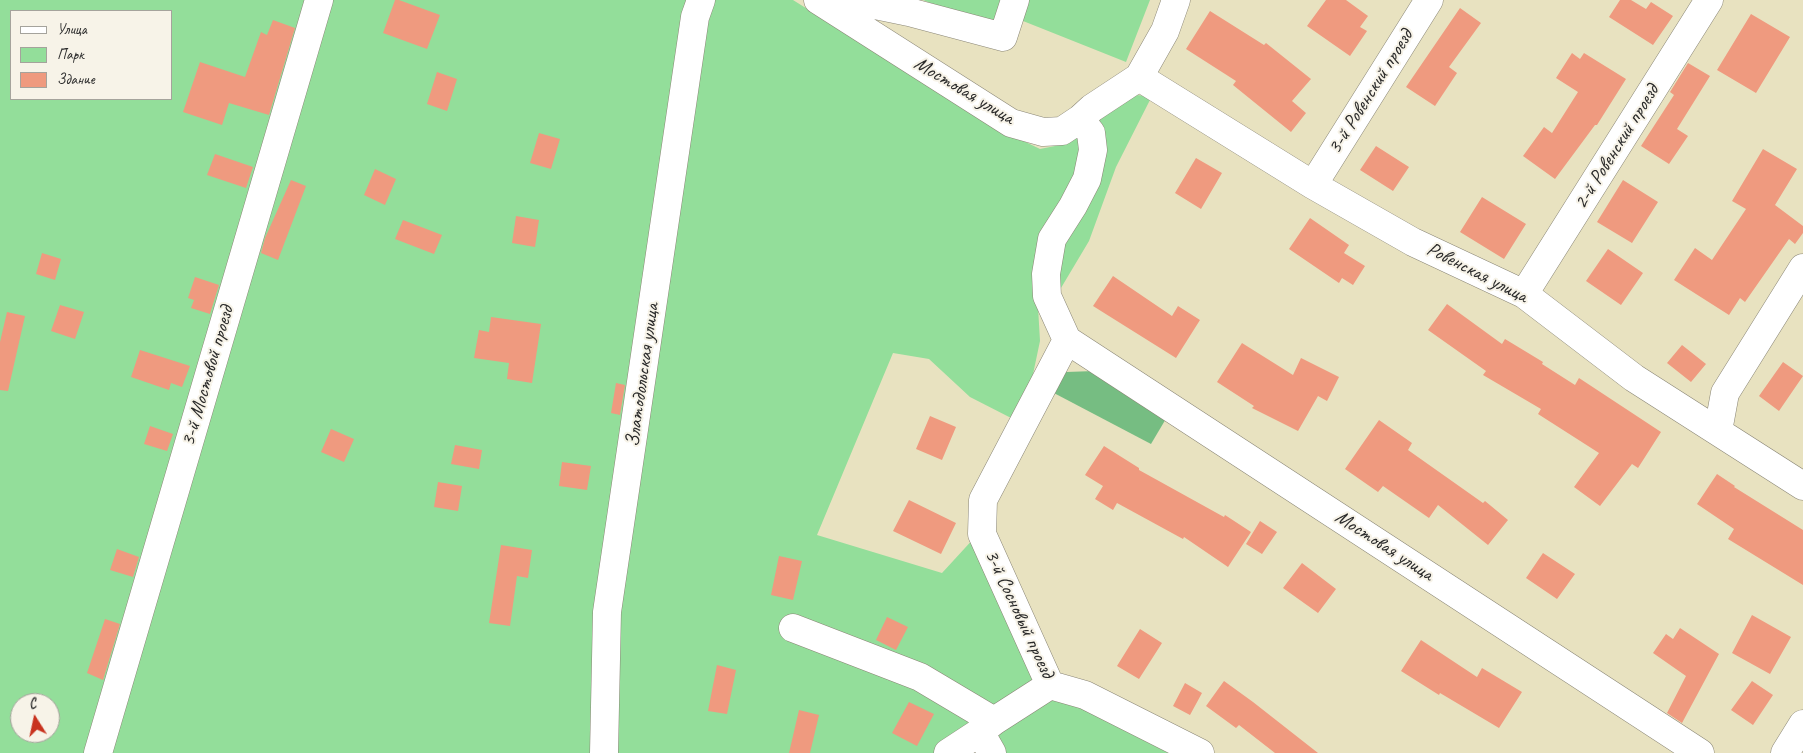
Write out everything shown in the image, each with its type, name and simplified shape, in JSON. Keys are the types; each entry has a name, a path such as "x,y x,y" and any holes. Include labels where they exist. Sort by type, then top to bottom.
{"street":[{"name":"3-й Мостовой проезд","path":"98,753 319,0"},
{"name":"Златодольская улица","path":"604,753 607,612 695,17 702,0"},
{"name":"Мостовая улица","path":"818,0 1011,122 1043,132 1062,131 1080,120 1092,108 1140,77"},
{"path":"851,0 908,12 1003,37 1015,0"},
{"path":"1140,77 1165,31 1176,0"},
{"name":"3-й Ровенский проезд","path":"1314,185 1429,0"},
{"name":"2-й Ровенский проезд","path":"1524,294 1709,0"},
{"name":"Ровенская улица","path":"1140,77 1314,185 1413,242 1524,294 1634,378 1803,486"},
{"path":"1067,340 1047,296 1046,274 1052,239 1073,206 1087,178 1093,150 1091,133 1080,120"},
{"path":"1718,431 1725,393 1803,268"},
{"name":"Мостовая улица","path":"1067,340 1700,753"},
{"name":"3-й Сосновый проезд","path":"1067,340 983,500 982,534 1050,685 1085,695 1200,753"},
{"path":"793,628 920,677 989,735"},
{"path":"948,753 989,735 1050,685"},
{"path":"1785,753 1803,724"}],"green space":[{"path":"0,0 793,0 1001,130 1040,149 1055,146 1070,137 1079,136 1086,144 1036,273 1040,341 1032,379 1015,420 970,397 929,359 893,353 817,535 942,573 976,536 1036,680 964,744 974,753 0,753"},
{"path":"923,0 1150,0 1126,62 1013,17 982,24"},
{"path":"1135,95 1152,96 1116,167 1089,241 1058,293 1059,239 1098,121"},
{"path":"1095,371 1167,417 1151,444 1052,392 1066,372"},
{"path":"1059,693 1174,753 999,753 997,727"}],"building":[{"path":"395,0 440,15 427,49 383,33"},
{"path":"1326,0 1346,0 1368,16 1360,27 1367,31 1350,56 1307,26"},
{"path":"1620,0 1631,0 1646,9 1651,2 1673,16 1653,45 1609,17"},
{"path":"1460,8 1481,23 1449,67 1457,73 1435,106 1406,87"},
{"path":"1210,11 1264,45 1266,43 1311,79 1292,101 1306,113 1291,132 1233,85 1236,81 1186,49"},
{"path":"1751,14 1790,37 1756,93 1717,70"},
{"path":"273,20 295,28 269,115 229,103 222,125 183,112 200,62 245,77 261,32 267,35"},
{"path":"1572,53 1580,59 1584,53 1626,79 1597,125 1595,125 1555,179 1523,156 1544,127 1552,133 1578,92 1556,78"},
{"path":"1688,63 1710,76 1677,129 1688,136 1669,164 1641,146 1674,95 1670,92"},
{"path":"437,72 457,79 447,111 427,104"},
{"path":"539,133 560,139 551,169 530,163"},
{"path":"1376,146 1409,167 1393,191 1360,170"},
{"path":"1763,149 1797,169 1775,205 1803,226 1803,233 1795,244 1789,239 1745,302 1740,298 1729,315 1674,280 1695,248 1712,260 1746,209 1732,201"},
{"path":"215,154 253,167 246,188 207,175"},
{"path":"1196,158 1222,173 1201,209 1175,193"},
{"path":"375,169 396,179 385,205 364,195"},
{"path":"291,180 306,186 278,260 261,253 265,238"},
{"path":"1623,180 1658,202 1632,243 1597,222"},
{"path":"1482,197 1526,224 1504,259 1460,232"},
{"path":"516,216 539,220 535,247 512,243"},
{"path":"1310,218 1349,245 1344,253 1365,266 1353,285 1342,278 1339,283 1289,249"},
{"path":"403,220 442,235 434,254 395,239"},
{"path":"1608,249 1643,273 1621,305 1586,281"},
{"path":"42,253 61,259 55,280 36,274"},
{"path":"1113,276 1172,316 1178,306 1200,320 1176,358 1093,306"},
{"path":"195,277 219,285 210,314 191,308 194,300 188,298"},
{"path":"1447,304 1502,344 1505,339 1543,362 1542,364 1575,385 1579,378 1661,432 1638,468 1632,464 1600,506 1574,487 1599,453 1538,414 1541,409 1483,375 1486,371 1428,330"},
{"path":"60,305 84,312 75,339 51,331"},
{"path":"7,312 25,316 8,391 0,390 0,342"},
{"path":"491,317 541,324 532,383 507,379 509,363 474,358 479,330 489,332"},
{"path":"1242,343 1293,375 1301,358 1339,377 1327,401 1318,396 1298,431 1252,408 1254,406 1217,382"},
{"path":"1682,345 1706,364 1691,382 1667,363"},
{"path":"140,350 190,366 182,387 171,383 169,390 131,377"},
{"path":"1783,362 1803,376 1779,411 1759,396"},
{"path":"616,383 625,385 620,415 611,413"},
{"path":"930,416 956,427 942,460 916,449"},
{"path":"1379,420 1412,443 1408,450 1483,503 1485,501 1508,520 1488,545 1438,505 1429,518 1383,486 1378,492 1345,469"},
{"path":"150,426 173,434 167,451 144,444"},
{"path":"331,429 354,439 344,462 321,452"},
{"path":"455,445 482,450 479,469 451,464"},
{"path":"1104,446 1139,468 1139,470 1224,517 1225,515 1251,532 1228,567 1184,537 1183,539 1117,503 1113,510 1095,499 1103,486 1085,475"},
{"path":"562,462 591,466 587,490 559,486"},
{"path":"1717,474 1734,487 1803,530 1803,585 1728,539 1734,529 1697,504"},
{"path":"438,482 462,486 458,511 434,507"},
{"path":"909,500 956,523 941,554 893,531"},
{"path":"1260,521 1277,532 1262,554 1246,544"},
{"path":"501,545 532,550 528,578 517,576 510,626 489,623"},
{"path":"117,549 139,557 133,577 110,570"},
{"path":"1543,553 1575,574 1557,599 1526,578"},
{"path":"779,556 802,561 793,600 771,595"},
{"path":"1302,563 1336,589 1318,613 1283,588"},
{"path":"1752,615 1791,637 1770,674 1732,653"},
{"path":"887,617 908,627 896,650 876,640"},
{"path":"105,619 120,624 103,680 87,673"},
{"path":"1680,628 1719,654 1682,723 1667,713 1686,676 1653,653 1666,634 1673,639"},
{"path":"1140,629 1162,643 1139,679 1117,666"},
{"path":"1421,640 1477,677 1482,668 1522,692 1499,728 1440,693 1439,695 1401,671"},
{"path":"717,665 736,670 727,714 708,711"},
{"path":"1224,681 1318,753 1275,753 1239,725 1236,728 1206,706"},
{"path":"1752,681 1773,695 1753,725 1731,710"},
{"path":"1185,683 1202,693 1190,715 1173,706"},
{"path":"909,702 934,714 917,746 892,733"},
{"path":"799,710 819,715 810,753 789,753"}]}
